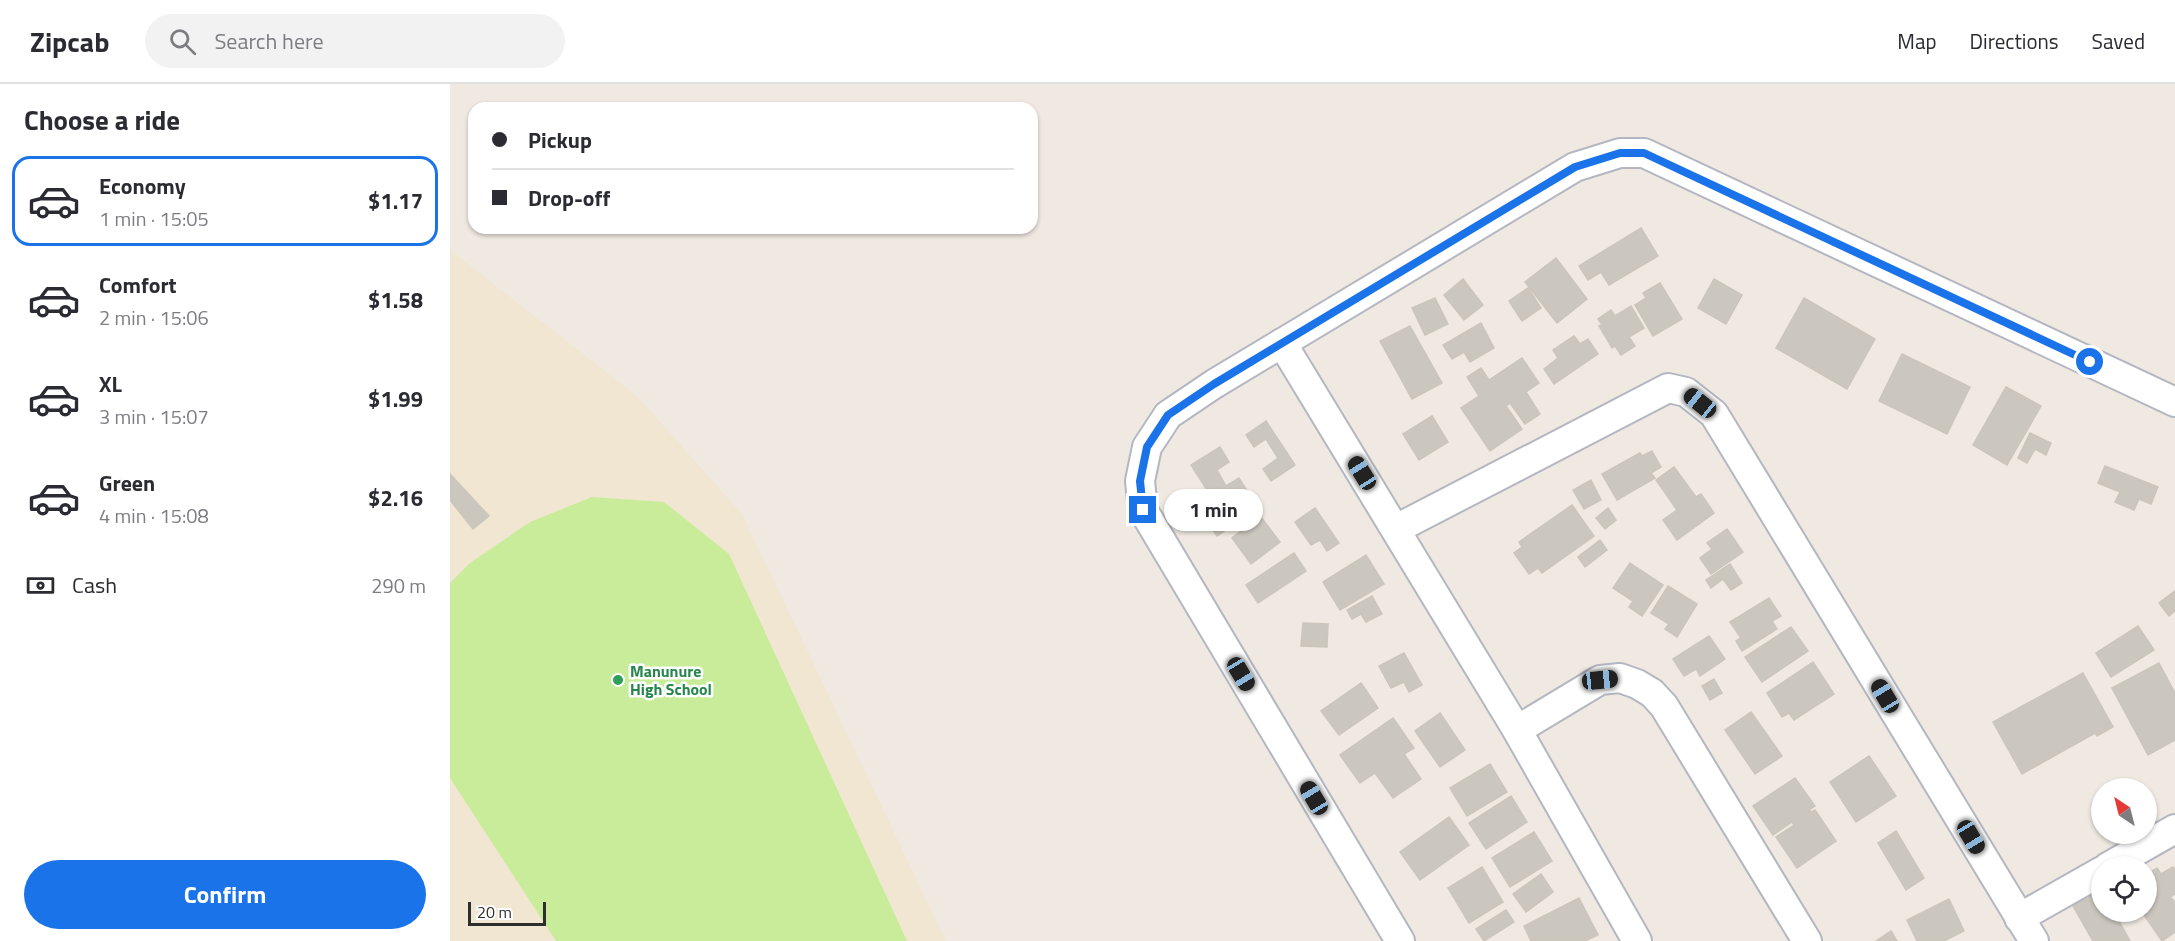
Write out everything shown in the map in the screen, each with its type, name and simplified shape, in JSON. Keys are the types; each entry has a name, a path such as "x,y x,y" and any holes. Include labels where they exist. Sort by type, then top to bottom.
{"street":[{"path":"1400,941 1143,510 1140,481 1147,447 1168,415 1214,384 1575,167 1620,153 1644,153 2175,402"},
{"path":"1282,343 1517,730 1637,941"},
{"path":"1396,529 1668,388 1686,392 1714,414 2027,929 2091,880"},
{"path":"1517,730 1600,680 1620,678 1652,693 1664,706 1808,941"},
{"path":"2127,856 2175,829"}],"shaded area":[{"name":"Manunure High School","path":"450,250 638,397 742,514 946,941 450,941"}],"green space":[{"name":"Manunure High School","path":"592,497 664,502 729,554 907,941 556,941 450,778 450,583 470,563 530,522"}],"building":[{"path":"1641,228 1658,256 1609,285 1601,272 1588,280 1579,266"},
{"path":"1556,258 1587,299 1557,323 1525,282"},
{"path":"1463,279 1483,305 1464,320 1444,295"},
{"path":"1714,279 1742,295 1726,324 1698,308"},
{"path":"1660,283 1682,319 1653,336 1635,305 1646,298 1643,293"},
{"path":"1528,288 1541,308 1522,321 1509,301"},
{"path":"1435,298 1448,324 1425,335 1412,308"},
{"path":"1804,298 1875,339 1847,389 1776,348"},
{"path":"1631,306 1644,328 1629,337 1635,346 1621,355 1615,346 1612,348 1599,326 1602,325 1598,319 1611,310 1615,316"},
{"path":"1481,323 1494,348 1470,362 1464,352 1452,359 1443,345"},
{"path":"1410,326 1442,383 1412,399 1380,341"},
{"path":"1574,336 1580,344 1588,339 1598,354 1554,384 1544,369 1558,358 1553,350"},
{"path":"1902,354 1970,387 1947,434 1879,401"},
{"path":"1522,358 1539,383 1526,392 1540,414 1525,424 1510,403 1506,406 1522,429 1490,451 1461,408 1479,396 1467,377 1481,368 1489,380"},
{"path":"2006,387 2041,406 2007,465 1973,445"},
{"path":"1432,416 1448,442 1419,460 1403,434"},
{"path":"1266,421 1295,465 1271,481 1263,469 1278,458 1266,439 1254,447 1246,435"},
{"path":"2030,433 2051,443 2046,455 2035,449 2027,463 2018,458"},
{"path":"1220,447 1229,462 1217,470 1226,486 1239,478 1248,492 1219,509 1191,465"},
{"path":"1652,451 1661,467 1651,473 1655,478 1617,500 1602,474 1640,453 1642,456"},
{"path":"2105,466 2158,487 2151,504 2139,499 2134,510 2115,502 2120,492 2098,483"},
{"path":"1674,467 1696,497 1701,494 1714,513 1677,540 1663,520 1677,510 1656,480"},
{"path":"450,474 489,516 473,529 450,500"},
{"path":"1591,480 1601,500 1584,509 1573,490"},
{"path":"1240,501 1249,514 1217,536 1208,523"},
{"path":"1572,505 1594,536 1542,573 1538,568 1529,574 1514,553 1522,547 1519,542"},
{"path":"1315,508 1339,543 1327,551 1320,540 1311,545 1295,522"},
{"path":"1608,508 1616,520 1605,529 1596,518"},
{"path":"1260,516 1280,542 1251,564 1232,538"},
{"path":"1727,529 1743,552 1711,574 1700,558 1712,549 1707,543"},
{"path":"1600,540 1607,550 1585,567 1578,557"},
{"path":"1294,553 1306,571 1258,603 1246,585"},
{"path":"1366,555 1384,584 1340,610 1323,582"},
{"path":"1630,563 1663,585 1642,616 1629,607 1633,601 1613,588"},
{"path":"1730,564 1742,583 1731,590 1723,579 1711,588 1706,580"},
{"path":"1668,586 1697,604 1677,637 1665,629 1669,624 1651,613"},
{"path":"2175,591 2175,611 2169,616 2159,603"},
{"path":"1372,596 1382,614 1366,622 1361,614 1352,619 1347,610"},
{"path":"1769,598 1781,616 1772,621 1777,629 1742,651 1736,641 1741,638 1730,622"},
{"path":"1303,623 1328,624 1327,647 1301,646"},
{"path":"2138,626 2154,650 2111,677 2096,653"},
{"path":"1791,627 1808,651 1762,682 1745,657"},
{"path":"1709,636 1725,659 1700,676 1696,669 1684,676 1673,659"},
{"path":"1404,653 1422,685 1409,692 1404,682 1391,688 1379,666"},
{"path":"1813,662 1834,694 1794,720 1789,713 1782,717 1767,693"},
{"path":"2159,663 2175,693 2175,740 2148,755 2112,688"},
{"path":"2083,673 2113,727 2097,736 2095,733 2022,774 1993,722"},
{"path":"1714,679 1722,693 1710,700 1702,686"},
{"path":"1361,683 1378,708 1339,735 1321,711"},
{"path":"1751,712 1782,756 1755,774 1725,730"},
{"path":"1440,713 1465,750 1440,767 1415,731"},
{"path":"1393,718 1414,748 1404,754 1421,779 1393,798 1375,773 1360,783 1340,755"},
{"path":"1869,756 1896,796 1856,822 1830,782"},
{"path":"1490,764 1507,792 1467,816 1450,788"},
{"path":"1795,778 1815,806 1809,810 1811,812 1815,810 1836,841 1797,868 1776,837 1794,825 1792,822 1773,835 1753,806"},
{"path":"1511,796 1527,822 1486,849 1469,823"},
{"path":"1449,817 1469,845 1420,880 1400,852"},
{"path":"1896,831 1924,878 1906,890 1878,843"},
{"path":"1534,832 1552,861 1510,887 1492,858"},
{"path":"1482,867 1503,902 1469,923 1448,888"},
{"path":"2173,867 2175,870 2175,894 2170,897 2175,902 2175,932 2162,941 2149,922 2157,922 2157,868 2161,874"},
{"path":"1541,874 1553,892 1526,912 1513,894"},
{"path":"2091,896 2091,922 2120,922 2130,941 2093,941 2073,906"},
{"path":"1579,898 1598,935 1585,941 1531,941 1524,926"},
{"path":"1949,899 1964,931 1944,941 1917,941 1907,920"},
{"path":"1506,910 1514,922 1484,941 1476,929"},
{"path":"1891,931 1897,941 1876,941"}],"place":[{"name":"Manunure High School","path":"618,680"}],"route":[{"path":"1143,510 1140,481 1147,447 1168,415 1214,384 1575,167 1620,153 1644,153 2090,362"}]}
